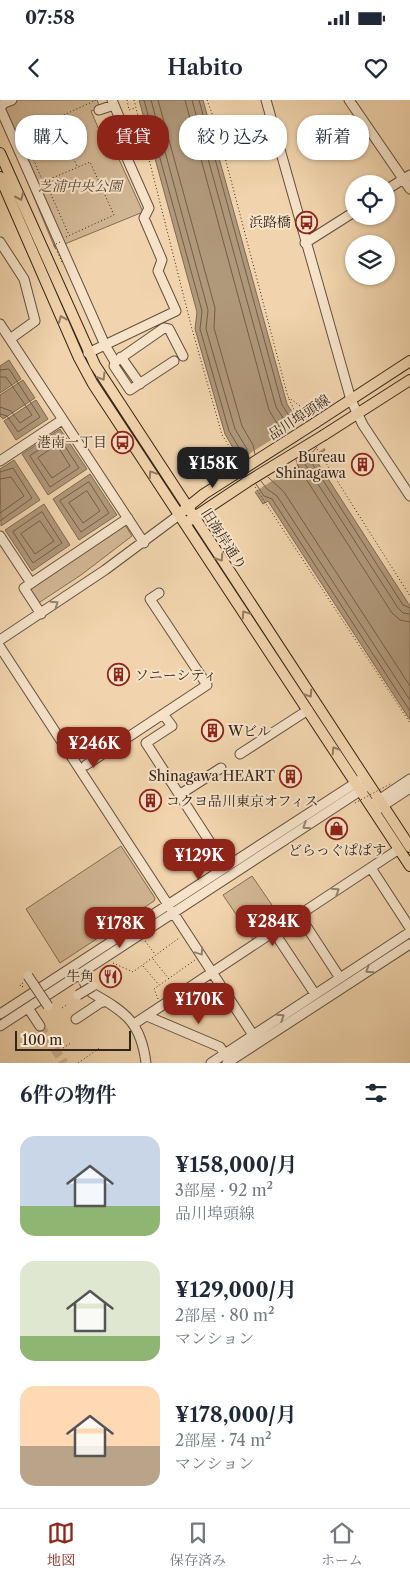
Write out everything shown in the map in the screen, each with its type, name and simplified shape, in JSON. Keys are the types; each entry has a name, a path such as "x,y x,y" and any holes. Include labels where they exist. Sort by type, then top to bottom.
{"main road":[{"name":"旧海岸通り","path":"0,153 88,353 119,406 187,508 189,521 308,710 363,784"},
{"name":"旧海岸通り","path":"0,177 85,370 179,515 189,521 377,805 410,847"},
{"name":"品川埠頭線","path":"179,515 240,471 410,361"},
{"name":"品川埠頭線","path":"189,521 247,482 410,380"},
{"name":"旧海岸通り","path":"377,805 399,849 410,866"}],"street":[{"path":"12,100 4,103 0,108 105,345 140,384 174,361"},
{"path":"266,100 351,400 357,414 410,496"},
{"path":"349,100 407,177 410,189"},
{"path":"88,353 176,311 158,271 162,260 144,218 149,208 114,129 122,124 112,102 99,110"},
{"path":"395,184 407,177"},
{"path":"305,243 345,218"},
{"path":"0,242 24,279 35,321 10,339"},
{"path":"0,324 144,543"},
{"path":"118,359 164,328 169,329 183,356"},
{"path":"0,461 62,420"},
{"path":"0,640 144,543 179,515"},
{"path":"41,614 24,590 31,583 128,518"},
{"path":"0,536 31,583"},
{"path":"86,765 207,685 150,599 159,593"},
{"path":"0,647 253,1035"},
{"path":"240,754 308,710"},
{"path":"164,714 172,726 146,743 226,867"},
{"path":"180,795 221,768"},
{"path":"377,805 410,779"},
{"path":"0,1026 80,973 226,867 363,784"},
{"path":"0,1014 363,784"},
{"path":"377,805 410,788"},
{"path":"134,1024 399,849"},
{"path":"371,868 410,928"},
{"path":"299,916 340,978"},
{"path":"274,932 315,994"},
{"path":"229,1060 253,1035 410,932"},
{"path":"211,1063 229,1060 410,944"},
{"path":"80,973 90,988 106,1002 118,1008 134,1024 141,1038 144,1061"},
{"path":"28,976 48,1006"},
{"path":"78,995 90,988"},
{"path":"76,1019 100,1003 106,1002"},
{"path":"28,1008 40,1026"},
{"path":"146,1016 220,1047 229,1060"}],"path":[{"path":"65,115 96,100"},
{"path":"127,100 129,110 136,108"},
{"path":"134,100 192,329 222,436 234,453"},
{"path":"207,100 217,127 288,397 296,414"},
{"path":"33,160 43,182 45,181 69,236"},
{"path":"74,160 77,167"},
{"path":"45,181 90,162 114,215 54,245 62,262"},
{"path":"288,397 308,412 315,408 318,410"},
{"path":"320,455 410,596"},
{"path":"265,502 410,723"},
{"path":"355,803 390,784"},
{"path":"112,962 133,972 187,934"},
{"path":"145,940 155,955"},
{"path":"162,1006 154,990 202,956"},
{"path":"153,959 170,979"},
{"path":"143,966 159,986"},
{"path":"62,1008 68,1004"},
{"path":"63,1048 71,1043"},
{"path":"78,1063 101,1048"}],"green space":[{"name":"芝浦中央公園","path":"0,100 97,100 100,108 91,111 97,125 97,160 119,160 143,212 55,248 18,160 87,160 87,115 15,115 15,152 0,116"},
{"path":"125,525 132,536 81,575 37,604 27,590"},
{"path":"121,846 155,898 154,901 60,963 26,909"},
{"path":"252,876 283,921 254,941 223,895"}],"water":[{"path":"139,100 203,100 207,115 179,115 179,160 220,160 287,404 295,417 302,413 325,450 314,457 410,606 410,720 268,501 263,504 232,457 236,453 225,434 195,329 197,312 155,160 169,160 169,115 143,115"},
{"path":"9,360 21,379 0,393 0,366"},
{"path":"23,380 35,398 3,419 0,416 0,395"},
{"path":"36,400 48,419 16,440 4,421"},
{"path":"60,429 87,469 48,495 22,454"},
{"path":"14,460 40,500 1,526 0,469"},
{"path":"90,474 117,515 79,540 53,499"},
{"path":"44,504 70,545 32,571 5,530"}],"pier":[{"path":"308,417 326,447 253,493 233,464"}],"tunnel":[{"path":"40,1026 64,1063"}],"place":[{"name":"浜路橋","path":"307,222"},
{"name":"港南一丁目","path":"123,442"},
{"name":"Bureau Shinagawa","path":"362,465"},
{"name":"ソニーシティ","path":"119,675"},
{"name":"Wビル","path":"212,731"},
{"name":"Shinagawa HEART","path":"291,776"},
{"name":"コクヨ品川東京オフィス","path":"150,801"},
{"name":"どらっぐぱぱす","path":"337,828"},
{"name":"牛角","path":"110,976"}]}
